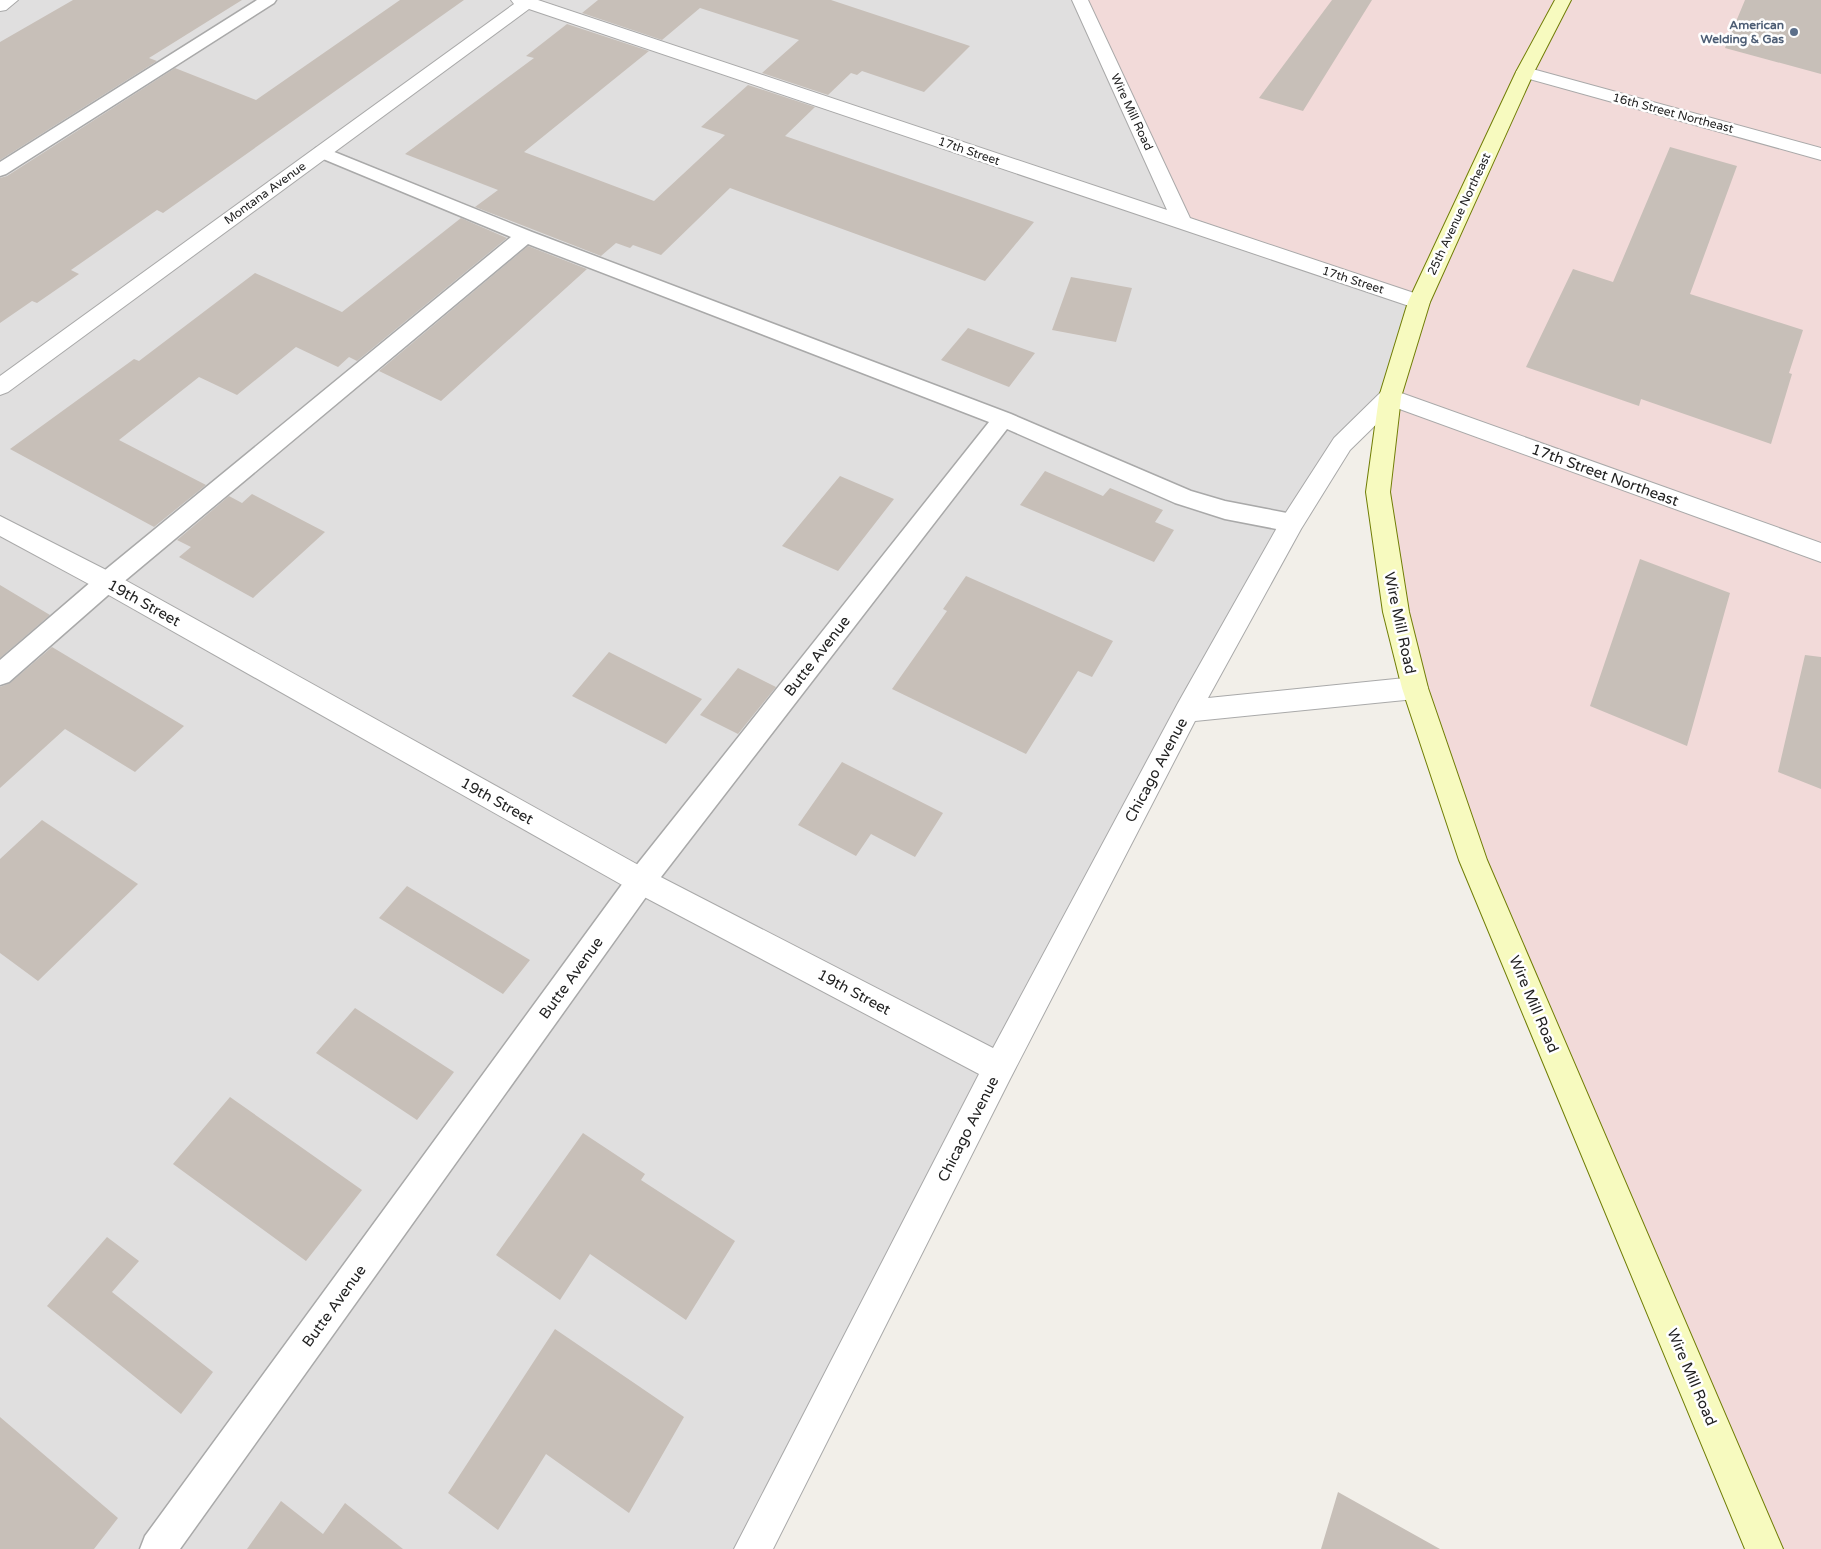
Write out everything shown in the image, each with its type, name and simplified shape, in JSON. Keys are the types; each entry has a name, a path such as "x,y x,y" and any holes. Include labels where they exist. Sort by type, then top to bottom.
{"street":[{"path":"0,6 10,0"},
{"name":"Wire Mill Road","path":"1080,0 1183,224"},
{"name":"25th Avenue Northeast","path":"1383,439 1390,396 1419,302 1525,72 1563,0"},
{"name":"17th Street","path":"525,1 1419,302"},
{"name":"Montana Avenue","path":"0,387 525,1"},
{"name":"16th Street Northeast","path":"1525,72 1821,154"},
{"name":"Chicago Avenue","path":"753,1549 999,1068 1187,712 1292,523 1342,444 1390,396"},
{"name":"17th Street Northeast","path":"1390,396 1821,553"},
{"name":"Wire Mill Road","path":"1383,439 1378,492 1396,612 1414,688 1473,860 1764,1549"},
{"name":"19th Street","path":"0,525 107,582 641,881 999,1068"},
{"name":"Chicago Avenue","path":"1187,712 1414,688"}],"lane":[{"path":"0,170 268,0"},
{"path":"322,152 525,236 1002,419 1183,497 1225,510 1292,523"},
{"path":"0,675 107,582 525,236"},
{"name":"Butte Avenue","path":"158,1549 641,881 1002,419"}],"shaded area":[{"path":"0,0 1076,0 1419,302 1390,397 1342,444 751,1549 0,1549"},
{"path":"1076,0 1821,0 1821,1549 1766,1549 1415,688 1378,492 1419,302 1183,224"}],"building":[{"path":"73,0 242,0 149,58 157,61 0,160 0,42"},
{"path":"400,0 464,0 163,213 157,210 71,270 79,274 37,303 32,301 0,323 0,178 7,176 175,68 256,100"},
{"path":"598,0 831,0 970,46 924,92 862,71 857,75 851,73 828,95 762,73 799,40 700,8 662,40 582,13"},
{"path":"1332,0 1372,0 1303,111 1259,98"},
{"path":"1745,0 1821,0 1821,74 1725,48"},
{"path":"567,24 649,51 524,152 654,201 725,135 701,127 748,85 815,107 785,136 1034,222 985,281 730,188 661,255 633,245 630,248 616,243 601,256 475,207 498,190 405,154 534,58 526,56"},
{"path":"1670,147 1737,166 1690,294 1803,330 1789,373 1792,374 1771,444 1641,399 1639,406 1526,367 1573,269 1613,282"},
{"path":"461,218 507,238 357,361 349,357 338,367 296,347 237,395 199,377 119,440 206,485 154,527 10,449 134,359 139,361 255,273 342,312"},
{"path":"528,246 587,269 441,401 379,371"},
{"path":"1071,277 1132,288 1116,342 1052,330"},
{"path":"968,328 1035,353 1009,387 941,360"},
{"path":"1045,471 1103,496 1110,488 1163,510 1155,522 1174,530 1154,562 1020,505"},
{"path":"840,476 894,499 838,571 782,546"},
{"path":"252,494 325,532 253,598 179,557 191,547 177,540 229,496 242,503"},
{"path":"1640,559 1730,593 1687,746 1590,706"},
{"path":"966,576 1113,641 1092,677 1078,671 1026,754 892,689 947,611 943,609"},
{"path":"0,585 50,615 0,658"},
{"path":"52,647 184,726 135,772 65,729 0,788 0,687 10,683"},
{"path":"609,652 702,699 666,744 572,696"},
{"path":"1805,655 1821,657 1821,789 1778,772"},
{"path":"738,668 776,687 738,734 700,715"},
{"path":"842,762 943,813 915,857 871,834 856,856 798,825"},
{"path":"42,820 138,884 38,981 0,953 0,859"},
{"path":"407,886 530,960 503,994 379,918"},
{"path":"355,1008 454,1072 417,1120 316,1053"},
{"path":"230,1097 362,1190 306,1261 173,1164"},
{"path":"583,1133 645,1174 641,1180 735,1241 686,1320 590,1254 560,1300 496,1255"},
{"path":"107,1237 139,1261 112,1292 213,1372 181,1414 47,1306"},
{"path":"555,1329 684,1417 629,1513 546,1454 498,1530 448,1493"},
{"path":"0,1417 118,1518 94,1549 0,1549"},
{"path":"1338,1492 1440,1549 1321,1549"},
{"path":"281,1501 323,1534 345,1503 403,1549 247,1549"}],"place":[{"name":"American Welding & Gas","path":"1794,32"}]}
